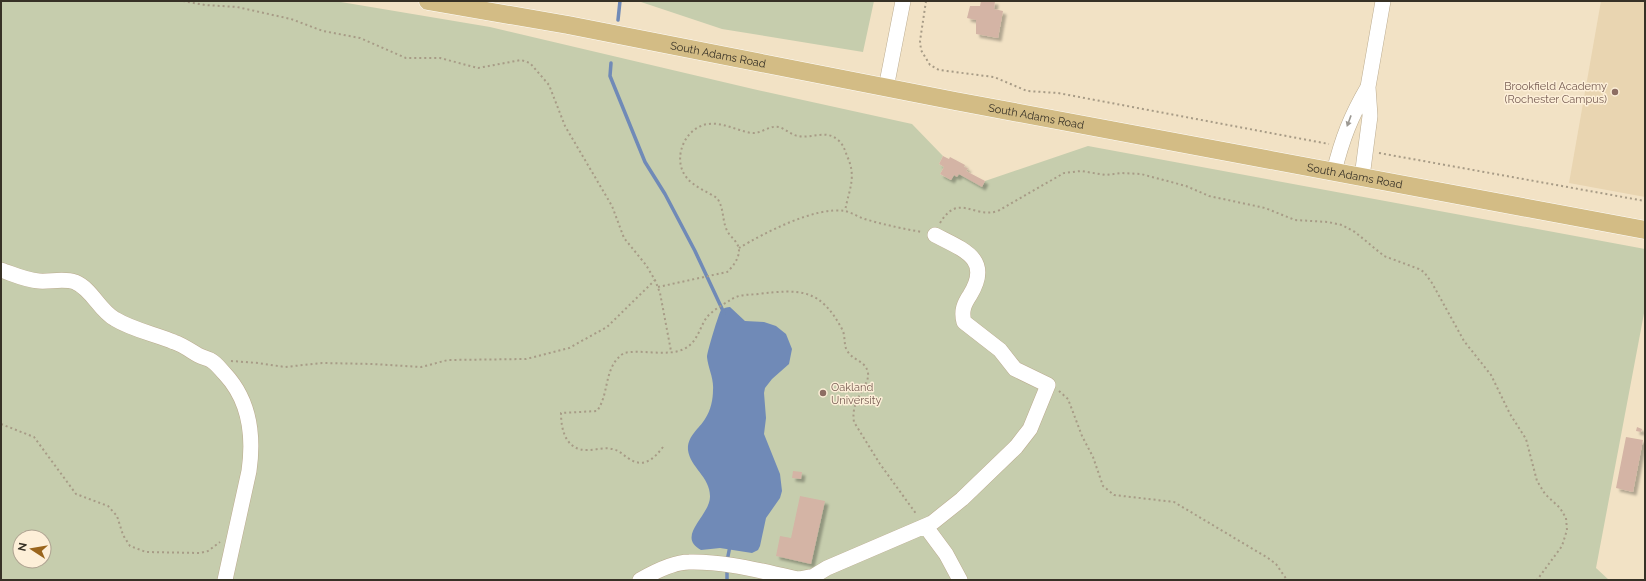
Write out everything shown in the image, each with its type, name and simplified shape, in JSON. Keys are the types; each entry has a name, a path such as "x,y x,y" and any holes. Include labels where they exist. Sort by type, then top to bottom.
{"main road":[{"name":"South Adams Road","path":"428,1 568,24 886,88 1645,230"}],"street":[{"path":"886,88 903,1"},
{"path":"1362,177 1370,116 1368,87 1383,1"},
{"path":"1334,172 1340,146 1352,113 1368,87"},
{"path":"640,580 656,571 688,562 727,565 800,579 807,579 892,540 926,528 962,499 1016,447 1030,429 1048,385 1015,369 1000,350 964,322 962,311 978,279 977,265 970,255 935,235"},
{"path":"1,270 37,281 66,281 76,283 86,290 101,308 114,319 152,335 176,342 212,361 230,379 245,408 252,438 250,471 225,580"},
{"path":"926,528 946,554 960,580"}],"path":[{"path":"183,1 205,6 237,7 291,19 323,31 360,38 406,58 440,58 478,68 521,60 530,63 549,85 565,126 612,206 624,238 646,265 658,287 671,351"},
{"path":"926,1 920,41 921,50 925,60 938,70 994,77 1027,91 1058,93 1340,146"},
{"path":"658,287 716,276 727,272 733,266 737,257 738,248 726,228 720,203 717,198 687,178 681,166 680,151 686,138 695,129 705,124 722,124 753,133 773,127 780,127 796,136 825,134 833,136 843,146 853,173 845,211"},
{"path":"1366,150 1645,201"},
{"path":"738,248 754,239 808,216 827,211 845,211 874,222 935,235 943,218 954,208 962,206 990,213 998,211 1045,185 1056,177 1073,171 1106,175 1121,173 1141,174 1186,186 1209,196 1265,208 1295,220 1328,222 1348,228 1379,254 1389,259 1414,266 1424,272 1438,292 1460,335 1491,375 1510,414 1523,433 1537,481 1546,494 1563,513 1567,525 1564,541 1558,552 1537,580"},
{"path":"212,361 258,363 285,367 330,364 373,364 421,367 448,360 526,359 569,348 607,327 654,280"},
{"path":"663,446 652,460 641,464 630,460 612,449 580,449 570,444 565,438 562,431 561,413 597,411 603,402 612,366 618,357 624,353 632,351 671,351 683,349 697,336 708,317 733,299 744,295 788,290 802,292 811,296 826,307 843,330 845,347 848,352 860,360 868,374 867,381 855,403 852,414 854,422 880,464 926,528"},
{"path":"1048,385 1058,389 1068,399 1082,436 1093,457 1099,478 1107,492 1114,495 1174,502 1268,558 1276,564 1287,580"},
{"path":"1,424 34,437 76,494 103,504 112,510 120,522 126,542 135,549 153,552 200,553 208,551 222,541 234,536"}],"shaded area":[{"name":"Brookfield Academy (Rochester Campus)","path":"1601,1 1645,1 1645,197 1569,183"}],"green space":[{"name":"Oakland University","path":"1,1 335,1 490,27 753,89 912,124 943,156 939,164 944,167 940,174 951,180 954,175 959,174 982,186 985,181 1088,146 1645,249 1645,308 1596,568 1609,580 1,580"},
{"path":"638,1 874,1 863,52 722,29"}],"water":[{"path":"730,307 745,321 764,322 776,326 786,334 792,349 789,364 772,379 765,388 764,393 766,418 764,434 780,474 782,491 780,498 766,518 760,546 758,550 752,553 720,548 701,550 694,544 692,538 696,525 709,503 710,496 707,483 692,462 688,445 691,437 707,416 710,408 713,397 713,386 707,357 721,310"}],"building":[{"path":"981,1 995,1 994,9 1003,11 998,38 976,34 976,20 967,18 970,6 980,6"},
{"path":"943,156 949,159 950,157 965,165 964,167 968,168 966,171 985,181 982,187 959,174 957,177 954,175 951,180 940,174 944,167 939,164"},
{"path":"1637,427 1642,429 1641,432 1636,431"},
{"path":"1626,437 1643,440 1633,492 1616,488"},
{"path":"793,471 802,472 801,479 792,478"},
{"path":"800,496 825,501 811,564 776,556 780,536 791,538"}],"waterway":[{"path":"618,20 620,1"},
{"path":"611,63 610,76 645,162 665,194 695,251 724,313"},
{"path":"727,561 730,546"},
{"path":"727,567 727,580"}],"place":[{"name":"Brookfield Academy (Rochester Campus)","path":"1615,92"},
{"name":"Oakland University","path":"823,393"}]}
